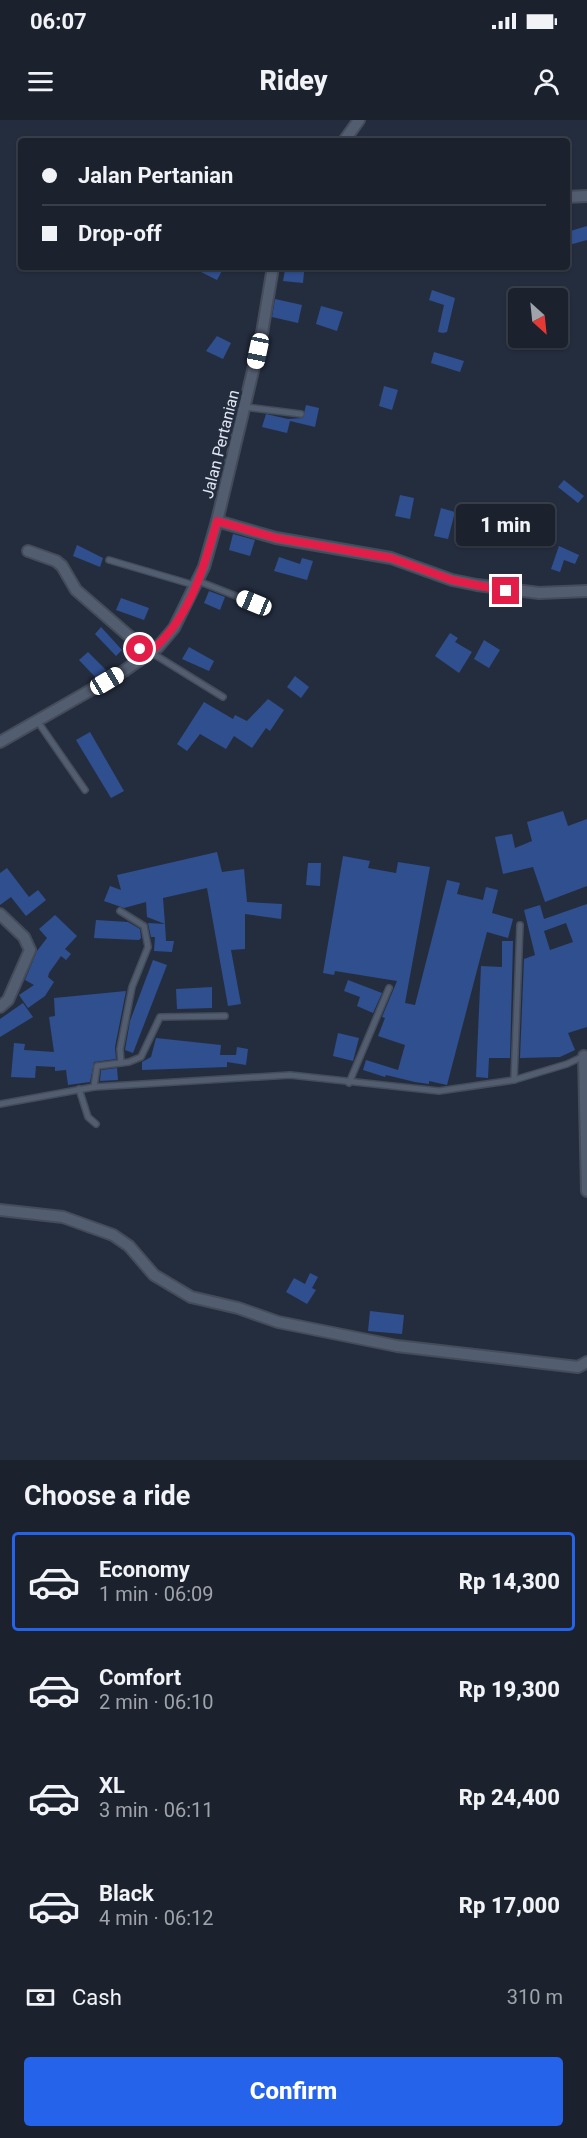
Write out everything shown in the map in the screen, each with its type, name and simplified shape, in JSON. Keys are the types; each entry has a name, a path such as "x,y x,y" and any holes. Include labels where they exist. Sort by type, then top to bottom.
{"street":[{"path":"346,138 359,120"},
{"path":"570,197 587,196"},
{"name":"Jalan Pertanian","path":"0,742 38,722 147,655 174,628 197,583 217,521 245,407 272,270"},
{"path":"217,521 276,538 391,558 452,580 496,589 539,593 587,591"},
{"path":"28,551 56,561 62,566 76,590 136,642 147,655"},
{"path":"0,914 24,937 30,950 8,1000 0,1007"},
{"path":"586,1054 587,1191"},
{"path":"0,1210 63,1217 113,1235 129,1246 154,1275 191,1297 238,1308 278,1322 397,1346 469,1356 586,1365"}],"lane":[{"path":"245,407 301,414"},
{"path":"109,560 197,583 254,603"},
{"path":"147,655 223,697"},
{"path":"38,722 85,790"},
{"path":"120,911 144,926 148,947 132,987 120,1049 121,1063"},
{"path":"514,1080 520,925"},
{"path":"350,1083 389,988"},
{"path":"94,1087 98,1066 141,1057 160,1017 225,1016"},
{"path":"0,1104 94,1087 290,1075 438,1091 514,1080 567,1064 586,1054"},
{"path":"79,1089 88,1117 96,1124"}],"building":[{"path":"587,226 587,240 570,245 570,231"},
{"path":"197,270 222,270 217,280"},
{"path":"285,270 304,272 303,283 283,281"},
{"path":"432,290 455,298 447,332 438,332 444,305 429,300"},
{"path":"275,299 302,305 298,323 272,317"},
{"path":"321,306 343,312 337,331 316,324"},
{"path":"217,336 231,343 223,359 206,351"},
{"path":"434,352 464,361 460,372 431,363"},
{"path":"384,386 398,390 392,410 379,406"},
{"path":"306,405 319,408 315,427 290,421 287,433 262,427 266,414 288,419 303,418"},
{"path":"564,480 584,496 578,503 558,487"},
{"path":"400,495 414,498 410,519 395,516"},
{"path":"441,508 455,512 448,539 434,536"},
{"path":"233,534 255,540 250,556 229,550"},
{"path":"77,545 103,558 100,567 73,556"},
{"path":"559,546 579,555 575,564 564,560 560,572 551,569"},
{"path":"279,557 300,564 302,558 313,561 307,580 274,571"},
{"path":"209,591 225,597 220,610 204,603"},
{"path":"121,598 149,608 144,620 116,610"},
{"path":"101,627 122,650 116,656 95,634"},
{"path":"450,633 458,638 455,642 472,652 459,673 435,656"},
{"path":"484,640 500,650 489,668 474,659"},
{"path":"189,647 214,661 209,671 182,659"},
{"path":"88,652 106,670 96,678 79,660"},
{"path":"295,676 309,687 301,698 287,687"},
{"path":"268,699 284,710 270,731 266,728 252,748 234,736 226,749 200,734 187,751 177,744 204,702 233,719 235,715 247,721"},
{"path":"90,732 124,791 111,798 76,740"},
{"path":"563,811 568,826 587,819 587,886 545,902 533,867 503,874 495,837 512,834 515,848 532,841 527,822"},
{"path":"217,852 222,872 244,869 247,902 282,904 281,919 245,914 245,949 231,950 241,1004 228,1006 207,888 163,898 165,924 147,917 146,902 124,908 104,901 110,886 121,890 117,875"},
{"path":"343,856 370,861 368,868 396,873 398,862 430,867 405,1003 415,1005 447,880 460,883 457,894 483,900 486,887 498,890 492,913 513,919 508,938 487,932 447,1085 429,1081 429,1084 415,1082 386,1075 385,1077 363,1070 366,1060 398,1070 405,1045 378,1036 385,1018 382,1017 397,981 335,971 334,975 323,973"},
{"path":"308,863 321,863 320,886 306,885"},
{"path":"7,868 29,897 38,890 46,900 26,916 11,897 0,905 0,873"},
{"path":"587,904 587,1027 568,1033 575,1050 560,1057 520,1058 524,959 535,955 524,910 540,905 544,919","holes":["566,923 573,942 550,950 544,931"]},
{"path":"55,915 77,936 65,949 71,954 66,960 61,956 49,973 48,977 54,982 45,996 28,1008 19,995 34,985 25,980 37,951 47,938 39,929"},
{"path":"96,920 128,922 140,929 141,938 139,940 94,938"},
{"path":"148,923 165,924 166,941 174,941 172,952 154,951 155,937 151,937"},
{"path":"502,941 513,941 510,1058 489,1058 488,1078 476,1077 481,966 502,967"},
{"path":"153,960 167,965 133,1053 125,1050 130,1021"},
{"path":"348,980 382,993 373,1013 357,1006 360,997 344,991"},
{"path":"212,987 212,1008 177,1009 176,989"},
{"path":"126,991 115,1047 116,1059 94,1062 90,1082 68,1085 66,1070 55,1071 55,1067 36,1066 35,1078 11,1077 14,1043 25,1044 24,1050 54,1052 49,1017 55,1016 54,998"},
{"path":"23,1003 33,1017 0,1037 0,1019"},
{"path":"338,1033 359,1038 353,1061 333,1056"},
{"path":"156,1038 221,1045 220,1055 236,1055 237,1047 248,1049 246,1065 227,1062 227,1067 142,1070 142,1062 151,1057"},
{"path":"117,1068 118,1080 100,1081 101,1070"},
{"path":"310,1273 318,1277 312,1288 316,1290 307,1304 286,1292 294,1278 305,1284"},
{"path":"370,1311 404,1315 402,1334 368,1331"}],"route":[{"path":"140,649 143,657 158,647 174,628 190,600 204,567 217,521 276,538 391,558 452,580 506,591"}]}
